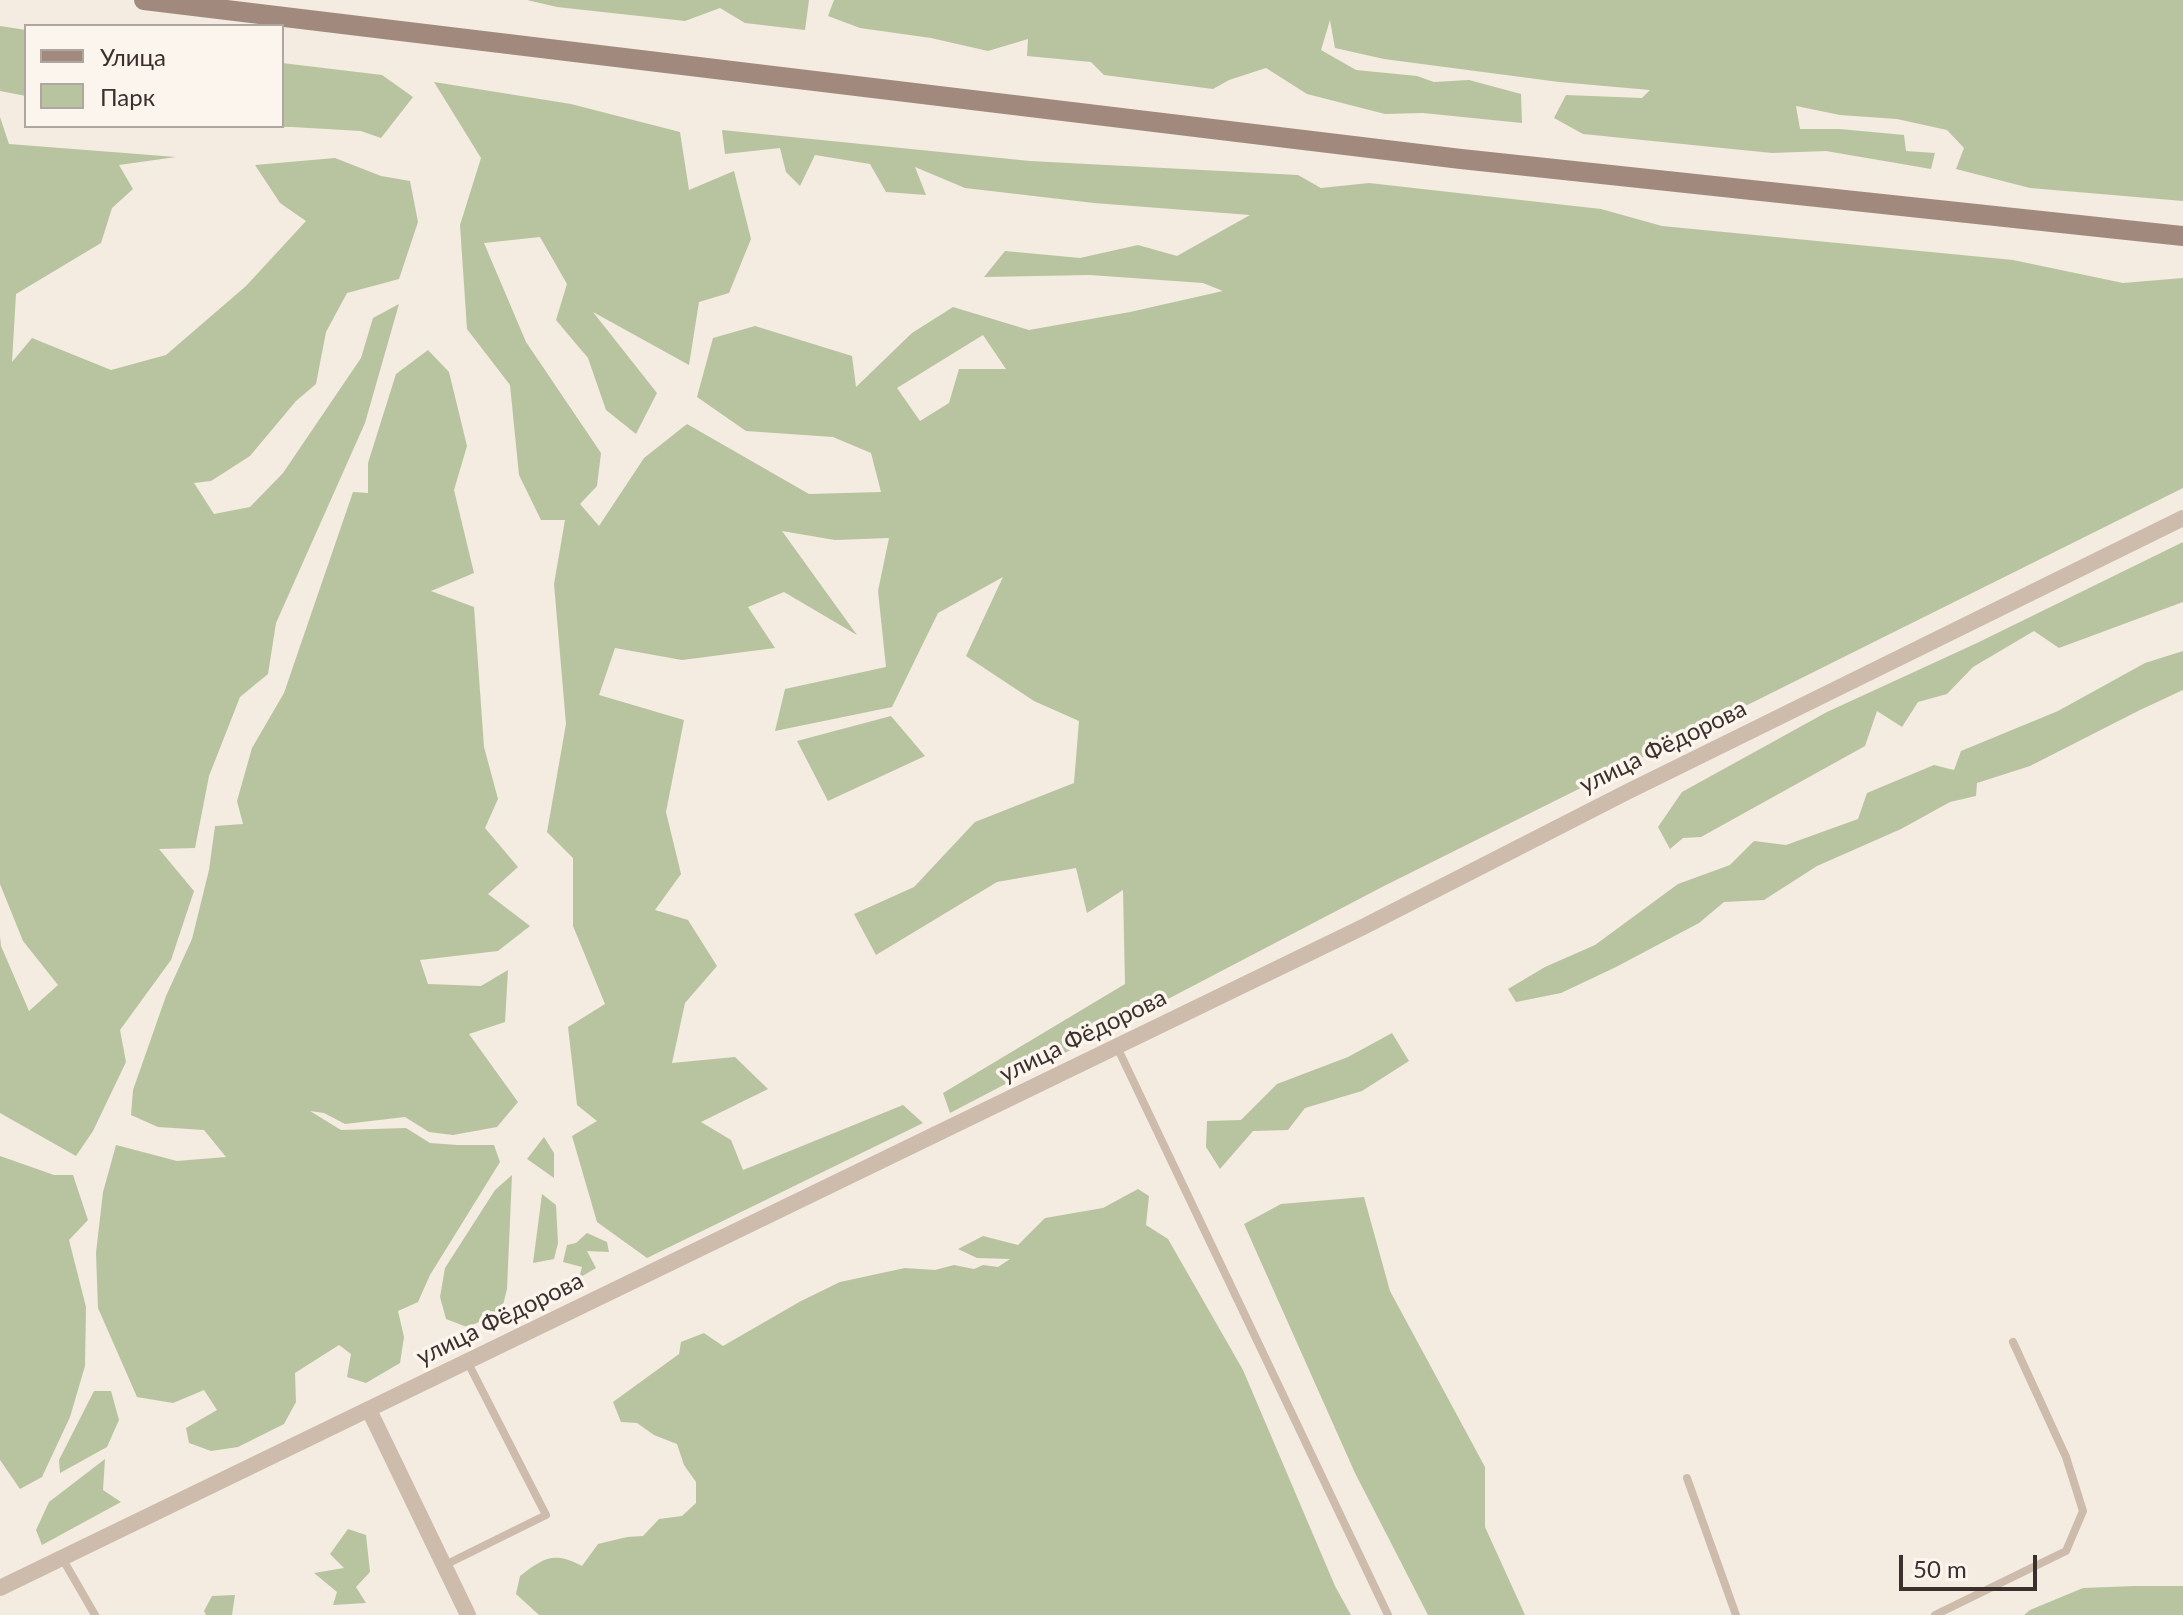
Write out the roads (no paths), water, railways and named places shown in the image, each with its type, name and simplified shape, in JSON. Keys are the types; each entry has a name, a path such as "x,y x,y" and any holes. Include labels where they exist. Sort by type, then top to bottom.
{"main road":[{"path":"144,0 1461,159 2183,236"}],"street":[{"name":"улица Фёдорова","path":"0,1588 1363,927 1627,792 2183,518"},
{"path":"369,1410 468,1615"}],"lane":[{"path":"1117,1046 1388,1615"},
{"path":"1935,1615 2066,1551 2083,1511 2066,1457 2013,1342"},
{"path":"444,1566 546,1515 467,1361"},
{"path":"1687,1478 1736,1615"},
{"path":"62,1558 95,1615"}]}
